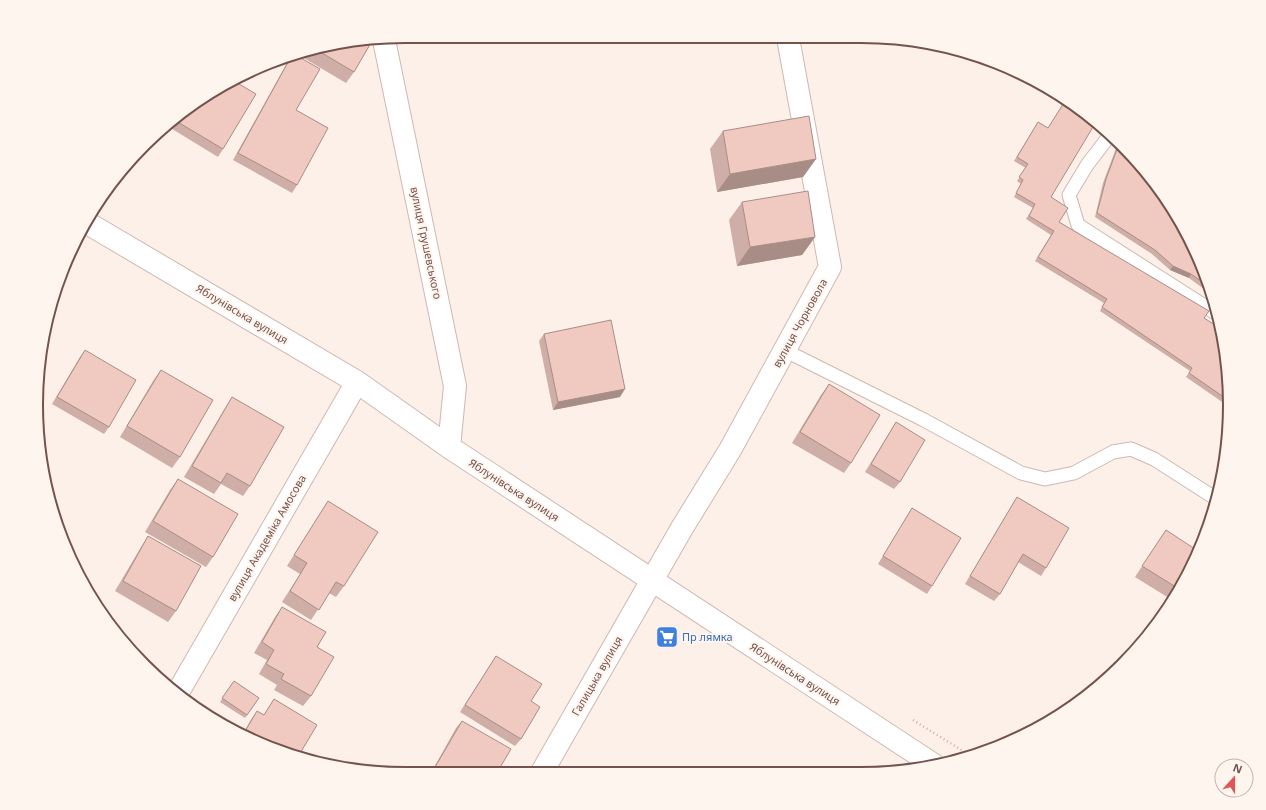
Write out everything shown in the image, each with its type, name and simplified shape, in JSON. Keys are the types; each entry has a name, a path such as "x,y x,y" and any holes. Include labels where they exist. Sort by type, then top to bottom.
{"street":[{"name":"вулиця Чорновола","path":"653,580 682,528 730,450 830,267 789,43"},
{"name":"вулиця Грушевського","path":"385,44 455,386 449,446"},
{"name":"Яблунівська вулиця","path":"91,225 357,382 449,446 928,761"},
{"name":"вулиця Академіка Амосова","path":"180,688 357,382"},
{"name":"Галицька вулиця","path":"545,767 653,580"}],"lane":[{"path":"1107,139 1087,165 1069,195 1078,225 1211,310"},
{"path":"784,350 924,420 1021,473 1045,479 1074,473 1113,452 1131,450 1154,459 1212,496"}],"building":[{"path":"370,45 354,72 322,53"},
{"path":"301,58 320,69 296,110 328,128 297,185 238,153 288,62"},
{"path":"238,84 256,94 223,149 179,123 204,104"},
{"path":"1063,105 1093,127 1051,197 1068,208 1059,222 1209,311 1204,318 1214,324 1220,358 1223,396 1189,373 1192,368 1102,307 1107,299 1038,257 1054,231 1029,216 1035,204 1016,193 1023,180 1019,177 1028,164 1017,157 1038,122 1048,128"},
{"path":"809,116 816,159 730,174 723,131"},
{"path":"1117,149 1148,185 1175,224 1186,245 1201,281 1191,274 1173,266 1155,250 1097,213 1106,179"},
{"path":"808,191 815,237 750,247 742,202"},
{"path":"611,320 625,389 558,402 544,334"},
{"path":"85,350 136,380 109,427 57,397"},
{"path":"161,370 213,400 180,457 127,426"},
{"path":"829,384 880,415 851,463 800,432"},
{"path":"232,397 284,427 250,486 227,473 221,483 192,466"},
{"path":"896,422 925,440 900,482 871,464"},
{"path":"178,479 238,514 213,557 153,521"},
{"path":"1017,497 1069,528 1046,568 1023,554 1000,594 970,576"},
{"path":"328,501 378,532 344,586 336,582 319,610 290,591 307,563 294,555"},
{"path":"912,508 961,538 932,586 883,556"},
{"path":"1166,530 1193,548 1175,586 1142,566"},
{"path":"148,536 201,566 176,611 123,581"},
{"path":"282,607 326,632 317,647 334,657 311,696 281,679 284,674 266,664 274,650 262,642"},
{"path":"496,656 542,684 531,701 540,707 521,739 465,705"},
{"path":"234,681 259,698 247,715 222,698"},
{"path":"274,699 317,725 301,752 246,730 257,711 264,715"},
{"path":"462,721 511,749 500,767 435,767"}],"place":[{"name":"Пр лямка","path":"667,637"}]}
